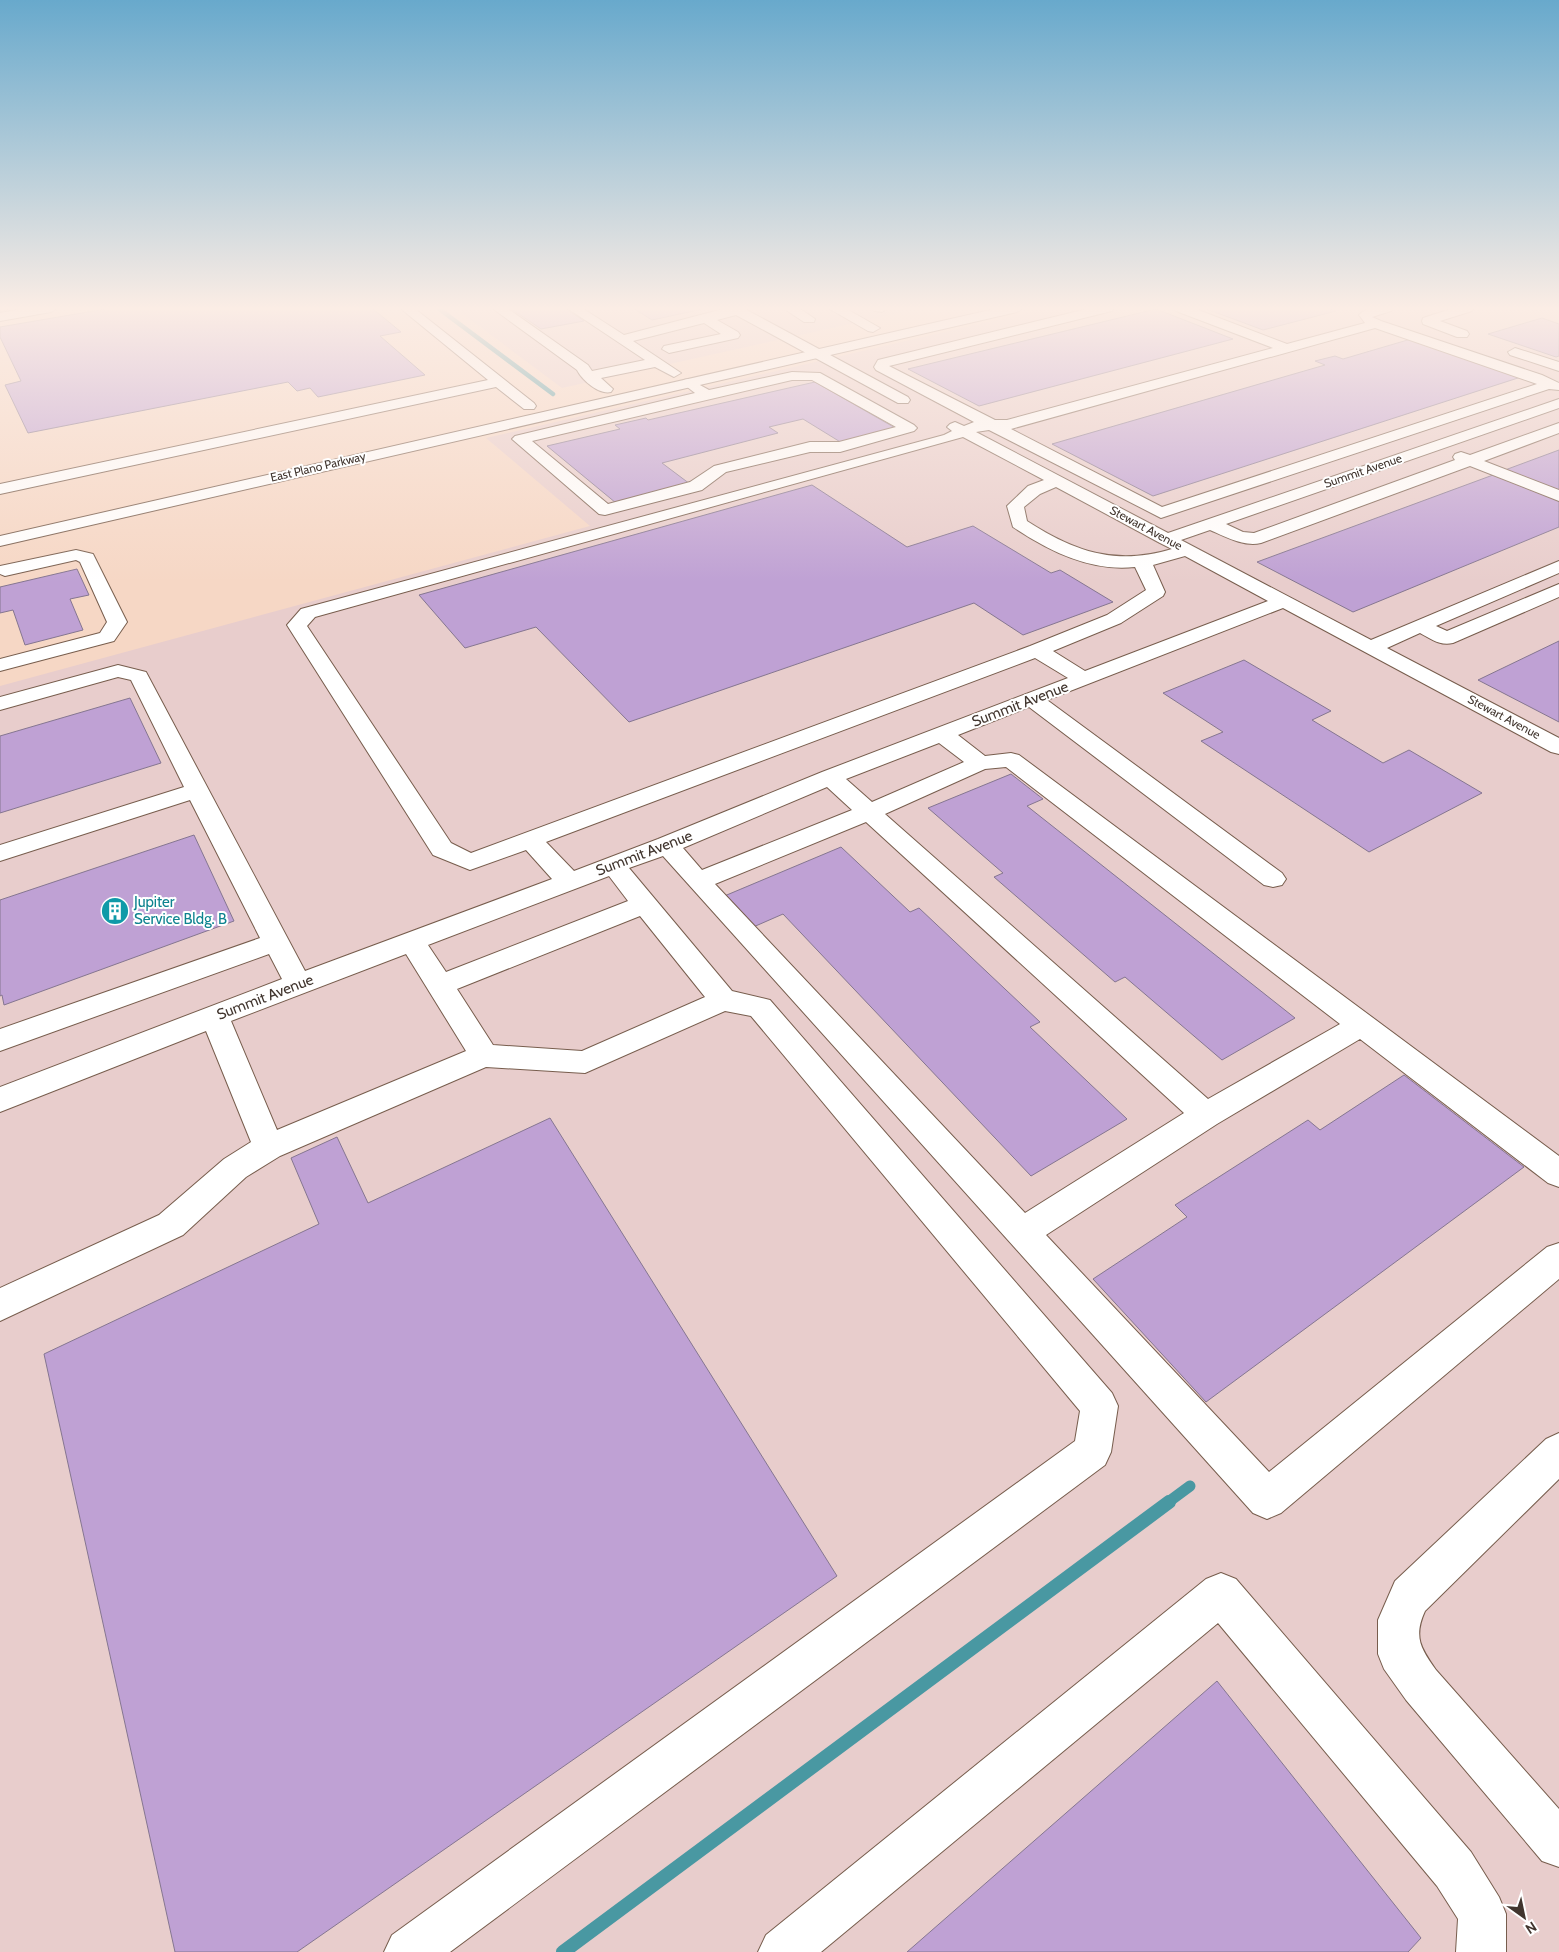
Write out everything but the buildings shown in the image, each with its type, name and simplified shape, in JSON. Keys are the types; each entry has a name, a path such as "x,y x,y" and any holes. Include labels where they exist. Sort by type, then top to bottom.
{"street":[{"path":"0,488 419,399"},
{"path":"520,399 542,416"},
{"name":"East Plano Parkway","path":"298,457 560,399"},
{"name":"East Plano Parkway","path":"0,541 615,399"},
{"path":"691,399 520,439 605,510 696,486 720,469 810,447 840,447 915,427 860,399"},
{"path":"901,399 918,408"},
{"path":"944,399 1161,513 1399,434 1513,399"},
{"path":"1102,399 1008,425 979,425 949,438 308,613 297,625 442,849 470,862 1037,650 1114,619 1156,592 1141,560"},
{"name":"Summit Avenue","path":"1166,538 1559,403"},
{"name":"Stewart Avenue","path":"943,421 1559,747"},
{"path":"1210,523 1238,536 1255,539 1559,428"},
{"path":"1399,434 1559,496"},
{"path":"1056,481 1034,490 1015,506 1019,523 1043,540 1074,554 1111,562 1141,560 1188,550"},
{"path":"1253,482 1286,497"},
{"path":"0,666 108,636 117,622 87,558 76,555 2,565"},
{"path":"1371,646 1559,566"},
{"path":"1420,625 1446,639 1559,590"},
{"name":"Summit Avenue","path":"0,1100 298,984 667,845 830,777 1285,601"},
{"path":"1037,650 1084,679"},
{"path":"0,704 118,671 139,676 298,984"},
{"path":"1032,699 1273,879"},
{"path":"942,734 980,763"},
{"path":"698,881 869,812 980,763 1011,760 1559,1174"},
{"path":"830,777 1206,1115"},
{"path":"0,853 197,790"},
{"path":"530,840 570,882"},
{"path":"667,845 1267,1499 1559,1258"},
{"path":"613,865 723,1000"},
{"path":"440,985 644,904"},
{"path":"412,941 484,1056"},
{"path":"0,1040 276,942"},
{"path":"0,1305 170,1226 235,1168 269,1147 484,1056 585,1062 723,1000 760,1007 1099,1406 1092,1452 409,1952"},
{"path":"214,1017 269,1147"},
{"path":"1022,1233 1206,1115 1362,1026"},
{"path":"1559,1452 1410,1596 1399,1620 1399,1654 1421,1685 1559,1844"},
{"path":"783,1952 1221,1594 1454,1869 1482,1914 1481,1952"}],"shaded area":[{"path":"654,399 1559,399 1559,1952 0,1952 0,686 590,526 486,438"}],"waterway":[{"path":"1167,1503 1190,1486"},
{"path":"563,1952 1169,1502"}],"place":[{"name":"Jupiter Service Bldg. B","path":"115,911"}]}
